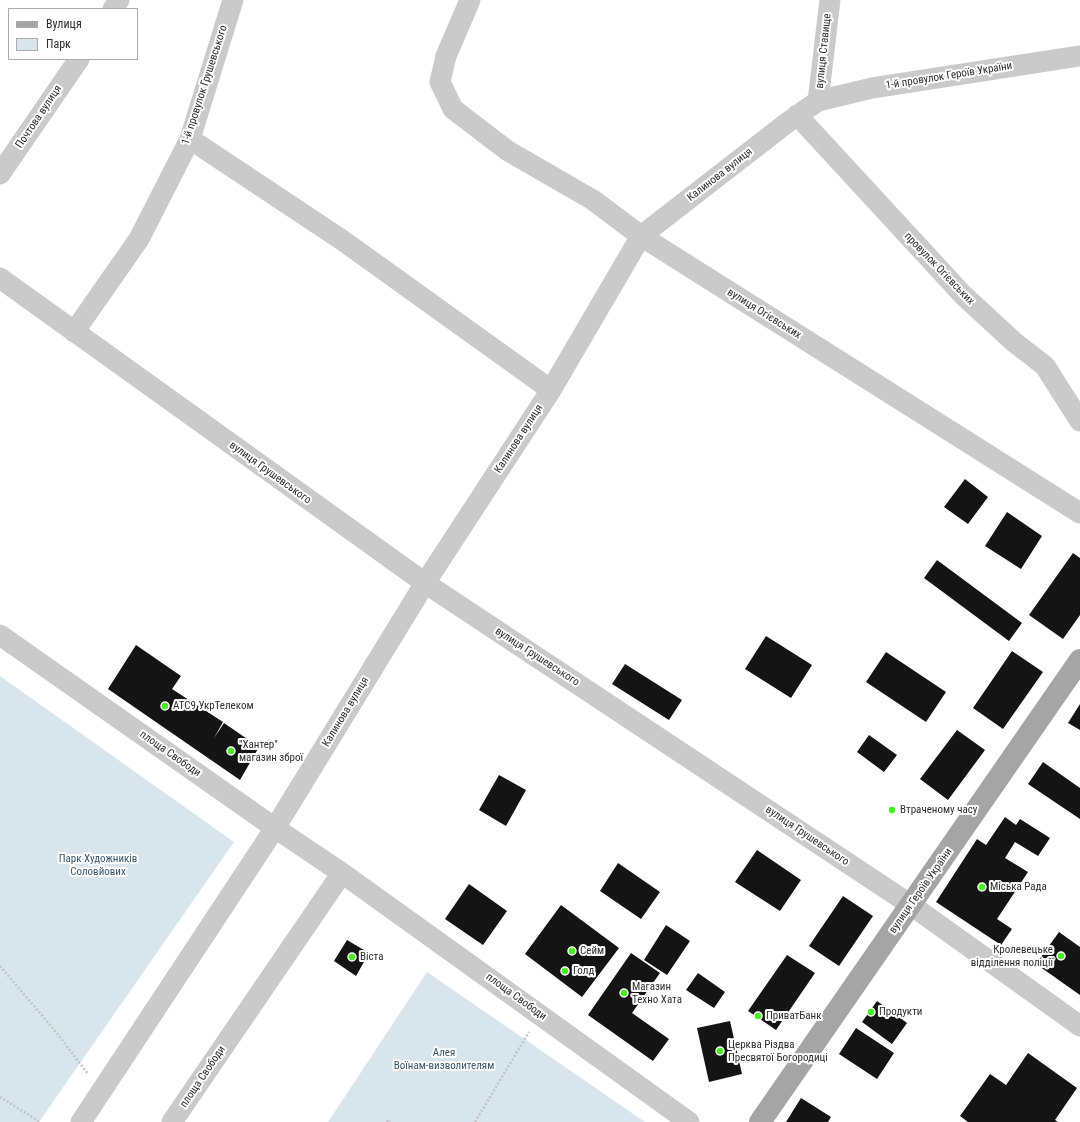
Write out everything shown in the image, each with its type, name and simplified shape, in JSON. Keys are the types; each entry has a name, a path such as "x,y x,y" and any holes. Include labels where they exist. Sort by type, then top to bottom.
{"main road":[{"name":"вулиця Героїв України","path":"760,1122 1080,660"}],"street":[{"name":"1-й провулок Грушевського","path":"74,332 139,239 190,139 233,0"},
{"name":"вулиця Огієвських","path":"470,0 446,56 440,82 452,108 508,151 592,200 642,236 1080,513"},
{"name":"вулиця Ставище","path":"818,101 830,0"},
{"name":"1-й провулок Героїв України","path":"818,101 872,88 1080,56"},
{"name":"Почтова вулиця","path":"0,174 78,60"},
{"name":"Калинова вулиця","path":"81,1122 275,828 425,583 552,390 642,236 818,101"},
{"name":"провулок Огієвських","path":"797,116 963,296 1014,342 1045,366 1080,421"},
{"path":"190,139 342,240 552,390"},
{"name":"вулиця Грушевського","path":"0,278 425,583 911,905 1080,1026"},
{"name":"площа Свободи","path":"0,635 275,828 342,873 689,1122"},
{"name":"площа Свободи","path":"172,1122 342,873"}],"path":[{"path":"0,966 56,1032 67,1048 102,1090"},
{"path":"475,1122 540,1015"},
{"path":"0,1097 40,1122"},
{"path":"387,1122 388,1120 390,1122"}],"green space":[{"name":"Парк Художників Соловйових","path":"0,676 234,842 39,1122 0,1122"},
{"name":"Алея Воїнам-визволителям","path":"427,972 645,1122 328,1122"}],"building":[{"path":"965,479 988,497 968,524 944,507"},
{"path":"1007,512 1042,536 1021,569 985,546"},
{"path":"1073,553 1080,558 1080,615 1063,639 1029,615"},
{"path":"937,560 1022,623 1009,641 924,578"},
{"path":"766,636 812,665 791,698 745,669"},
{"name":"АТС9 УкрТелеком","path":"136,645 181,676 172,689 223,722 214,738 224,723 259,747 240,780 108,689"},
{"path":"1012,651 1043,672 1003,729 973,708"},
{"path":"886,652 946,692 926,722 866,682"},
{"path":"625,664 682,700 669,720 612,684"},
{"path":"1080,704 1080,730 1068,723"},
{"path":"957,730 985,750 948,800 920,779"},
{"path":"869,735 897,755 884,772 857,752"},
{"path":"1043,762 1080,788 1080,819 1028,784"},
{"path":"499,775 526,790 506,826 479,810"},
{"name":"Міська Рада","path":"1005,817 1016,825 1020,819 1050,838 1038,856 1015,842 1005,858 1028,872 997,919 1012,929 1001,945 936,902 977,839 986,845"},
{"path":"757,850 801,880 780,911 735,882"},
{"path":"618,863 660,892 641,919 600,891"},
{"path":"469,884 507,911 483,945 445,919"},
{"path":"843,896 873,916 839,966 809,946"},
{"name":"Сейм","path":"561,905 619,948 582,997 525,954"},
{"path":"666,925 690,941 667,975 644,960"},
{"name":"Кролевецьке відділення поліції","path":"1059,932 1080,947 1080,995 1036,964"},
{"name":"Віста","path":"347,940 369,953 356,976 334,961"},
{"name":"Магазин Техно Хата","path":"631,953 660,973 632,1013 669,1039 653,1061 588,1015"},
{"path":"787,955 815,973 776,1030 748,1011"},
{"path":"698,973 725,992 714,1008 686,990"},
{"path":"877,1001 907,1023 892,1044 862,1022"},
{"name":"Церква Різдва Пресвятої Богородиці","path":"730,1021 742,1074 709,1082 697,1028"},
{"path":"856,1028 894,1053 877,1079 839,1054"},
{"path":"1028,1053 1077,1088 1055,1120 1058,1122 968,1122 960,1116 990,1074 1006,1085"},
{"path":"801,1098 831,1117 828,1122 786,1122"}],"place":[{"name":"АТС9 УкрТелеком","path":"165,706"},
{"name":"\"Хантер\" магазин зброї","path":"231,751"},
{"name":"Втраченому часу","path":"892,810"},
{"name":"Міська Рада","path":"982,887"},
{"name":"Сейм","path":"572,951"},
{"name":"Кролевецьке відділення поліції","path":"1061,956"},
{"name":"Віста","path":"352,957"},
{"name":"Голд","path":"565,971"},
{"name":"Магазин Техно Хата","path":"624,993"},
{"name":"Продукти","path":"871,1012"},
{"name":"ПриватБанк","path":"758,1016"},
{"name":"Церква Різдва Пресвятої Богородиці","path":"720,1051"}]}
